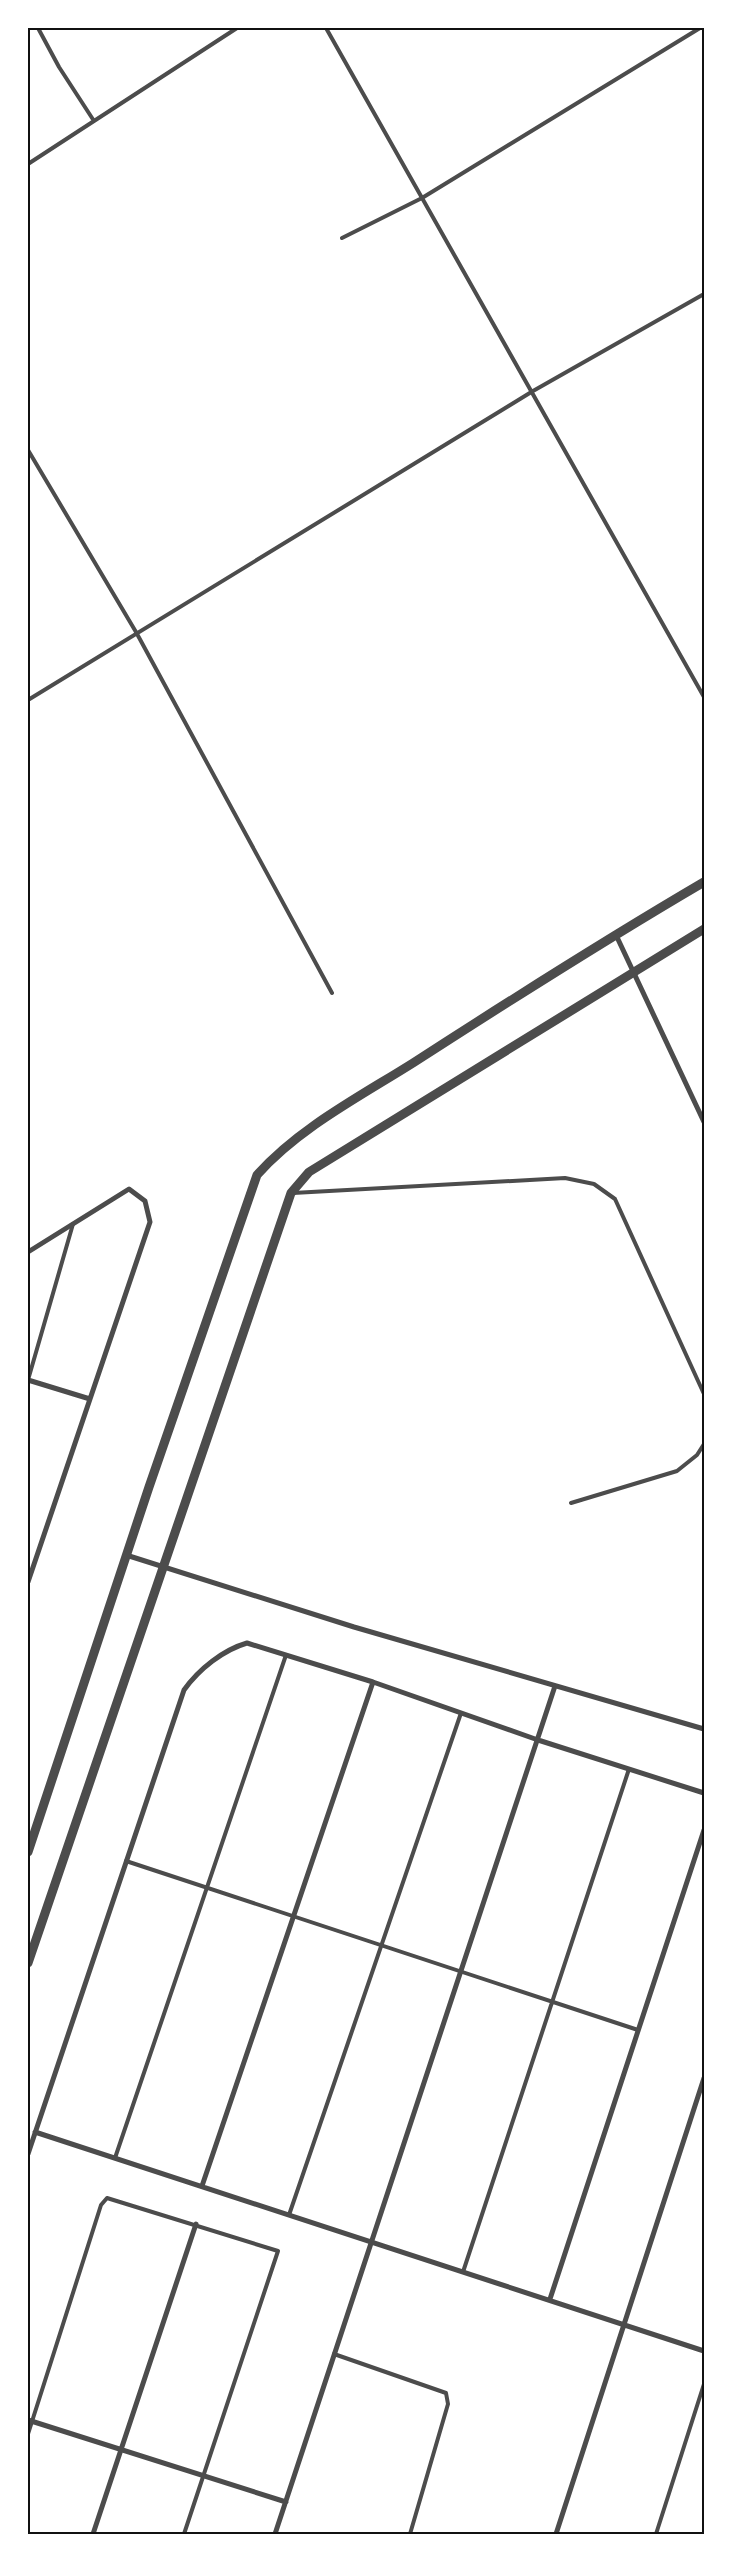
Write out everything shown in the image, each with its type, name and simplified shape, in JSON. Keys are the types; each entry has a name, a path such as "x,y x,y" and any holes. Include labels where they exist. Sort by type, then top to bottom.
{"street":[{"path":"28,1852 126,1555 257,1175 274,1156 324,1120 616,935 704,882"},
{"path":"28,1963 291,1193 309,1172 704,929"},
{"path":"616,935 704,1122"},
{"path":"28,1252 129,1190 145,1201 150,1222 28,1582"},
{"path":"28,1380 90,1399"},
{"path":"126,1555 555,1686 704,1729"},
{"path":"28,2154 184,1690 193,1678 232,1647 247,1643 286,1655 373,1682 538,1740 704,1793"},
{"path":"202,2186 373,1682"},
{"path":"275,2534 555,1686"},
{"path":"550,2299 704,1830"},
{"path":"556,2534 704,2078"},
{"path":"35,2132 550,2299 704,2351"},
{"path":"93,2534 196,2224"},
{"path":"30,2420 286,2502"}],"lane":[{"path":"38,28 59,67 94,121"},
{"path":"28,164 237,28"},
{"path":"326,28 533,391 704,697"},
{"path":"342,238 422,198 700,28"},
{"path":"28,700 136,632 533,391 704,294"},
{"path":"28,450 136,632 332,993"},
{"path":"291,1193 565,1178 594,1184 615,1199 704,1394"},
{"path":"28,1380 74,1223"},
{"path":"571,1503 676,1471 697,1455 704,1444"},
{"path":"115,2158 286,1655"},
{"path":"289,2215 461,1713"},
{"path":"463,2272 629,1769"},
{"path":"126,1861 638,2030"},
{"path":"28,2434 30,2420 101,2205 107,2198 196,2224 278,2251 184,2534"},
{"path":"334,2354 446,2393 448,2404 410,2534"},
{"path":"656,2534 704,2384"}]}
